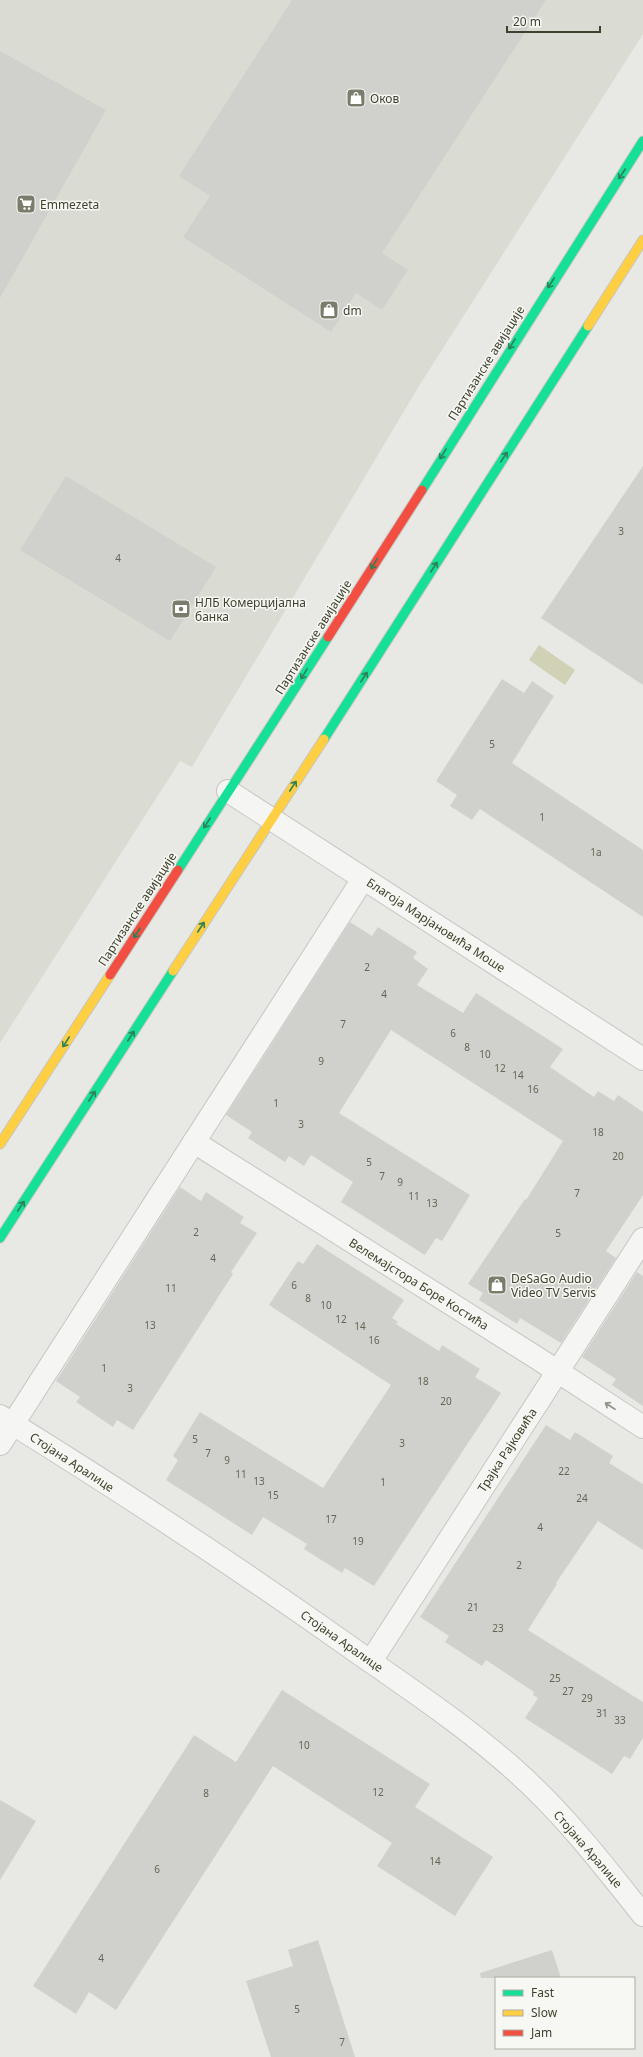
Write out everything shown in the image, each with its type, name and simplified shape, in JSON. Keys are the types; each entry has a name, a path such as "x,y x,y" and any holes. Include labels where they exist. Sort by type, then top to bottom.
{"main road":[{"name":"Партизанске авијације","path":"0,1144 228,791 643,141"},
{"path":"0,1238 643,240"}],"street":[{"name":"Благоја Марјановића Моше","path":"228,791 643,1059"},
{"path":"0,1444 6,1420 194,1142 363,879"},
{"name":"Велемајстора Боре Костића","path":"194,1142 643,1427"},
{"name":"Трајка Рајковића","path":"371,1661 643,1239"},
{"name":"Стојана Аралице","path":"6,1420 211,1551 435,1706 519,1774 599,1859 643,1914"}],"shaded area":[{"path":"0,0 643,0 643,34 419,386 192,767 180,761 0,1043"},
{"path":"539,645 575,670 565,685 529,660"}],"building":[{"name":"Оков","path":"292,0 546,0 382,253 408,270 382,310 356,293 331,332 183,237 210,196 179,176"},
{"name":"Emmezeta","path":"0,51 106,110 0,298"},
{"path":"643,466 643,685 541,618"},
{"path":"66,476 216,567 170,641 20,550"},
{"path":"502,679 524,693 532,681 554,696 512,763 643,850 643,917 480,809 472,820 450,806 457,795 436,781"},
{"path":"350,922 372,936 378,927 417,952 413,958 428,969 417,985 463,1013 476,993 563,1049 550,1067 594,1097 598,1091 614,1101 618,1095 643,1112 643,1195 606,1251 616,1258 561,1343 520,1318 517,1324 479,1300 483,1293 468,1284 525,1199 526,1200 563,1141 391,1030 339,1113 470,1195 442,1241 436,1238 425,1255 341,1202 353,1182 311,1155 304,1166 289,1156 285,1162 248,1138 252,1132 226,1115"},
{"path":"180,1187 201,1201 206,1192 244,1217 240,1223 257,1233 231,1272 233,1274 133,1430 117,1420 113,1427 76,1402 80,1397 56,1381"},
{"path":"317,1244 404,1300 392,1318 398,1322 396,1324 439,1351 442,1345 480,1369 475,1377 501,1393 374,1586 345,1568 342,1573 304,1549 307,1544 263,1517 252,1535 166,1480 178,1460 173,1456 200,1412 323,1488 391,1385 269,1305 298,1261 303,1264"},
{"path":"637,1272 643,1276 643,1406 612,1385 616,1379 582,1357"},
{"path":"546,1425 570,1440 575,1432 613,1456 609,1463 643,1484 643,1550 598,1521 556,1583 557,1584 528,1630 643,1702 643,1738 630,1759 624,1756 612,1774 525,1718 538,1698 533,1695 534,1692 486,1660 482,1666 445,1642 449,1636 420,1617"},
{"path":"282,1690 430,1784 415,1807 493,1857 455,1916 377,1866 392,1843 273,1766 116,2010 89,1992 76,2014 33,1986 194,1735 236,1762"},
{"path":"0,1800 36,1821 0,1880"},
{"path":"318,1940 355,2057 271,2057 246,1981 293,1966 288,1950"},
{"path":"552,1950 561,1977 481,1978 480,1973"}],"traffic: fast":[{"path":"422,490 643,141"},
{"path":"324,739 588,326"},
{"path":"178,870 328,637"},
{"path":"0,1238 173,971"}],"traffic: slow":[{"path":"588,326 643,240"},
{"path":"173,971 324,739"},
{"path":"0,1144 110,975"}],"traffic: jam":[{"path":"328,637 422,490"},
{"path":"110,975 178,870"}],"place":[{"name":"Оков","path":"356,98"},
{"name":"Emmezeta","path":"26,204"},
{"name":"dm","path":"329,310"},
{"name":"НЛБ Комерцијална банка","path":"181,609"},
{"name":"DeSaGo Audio Video TV Servis","path":"497,1285"}]}
